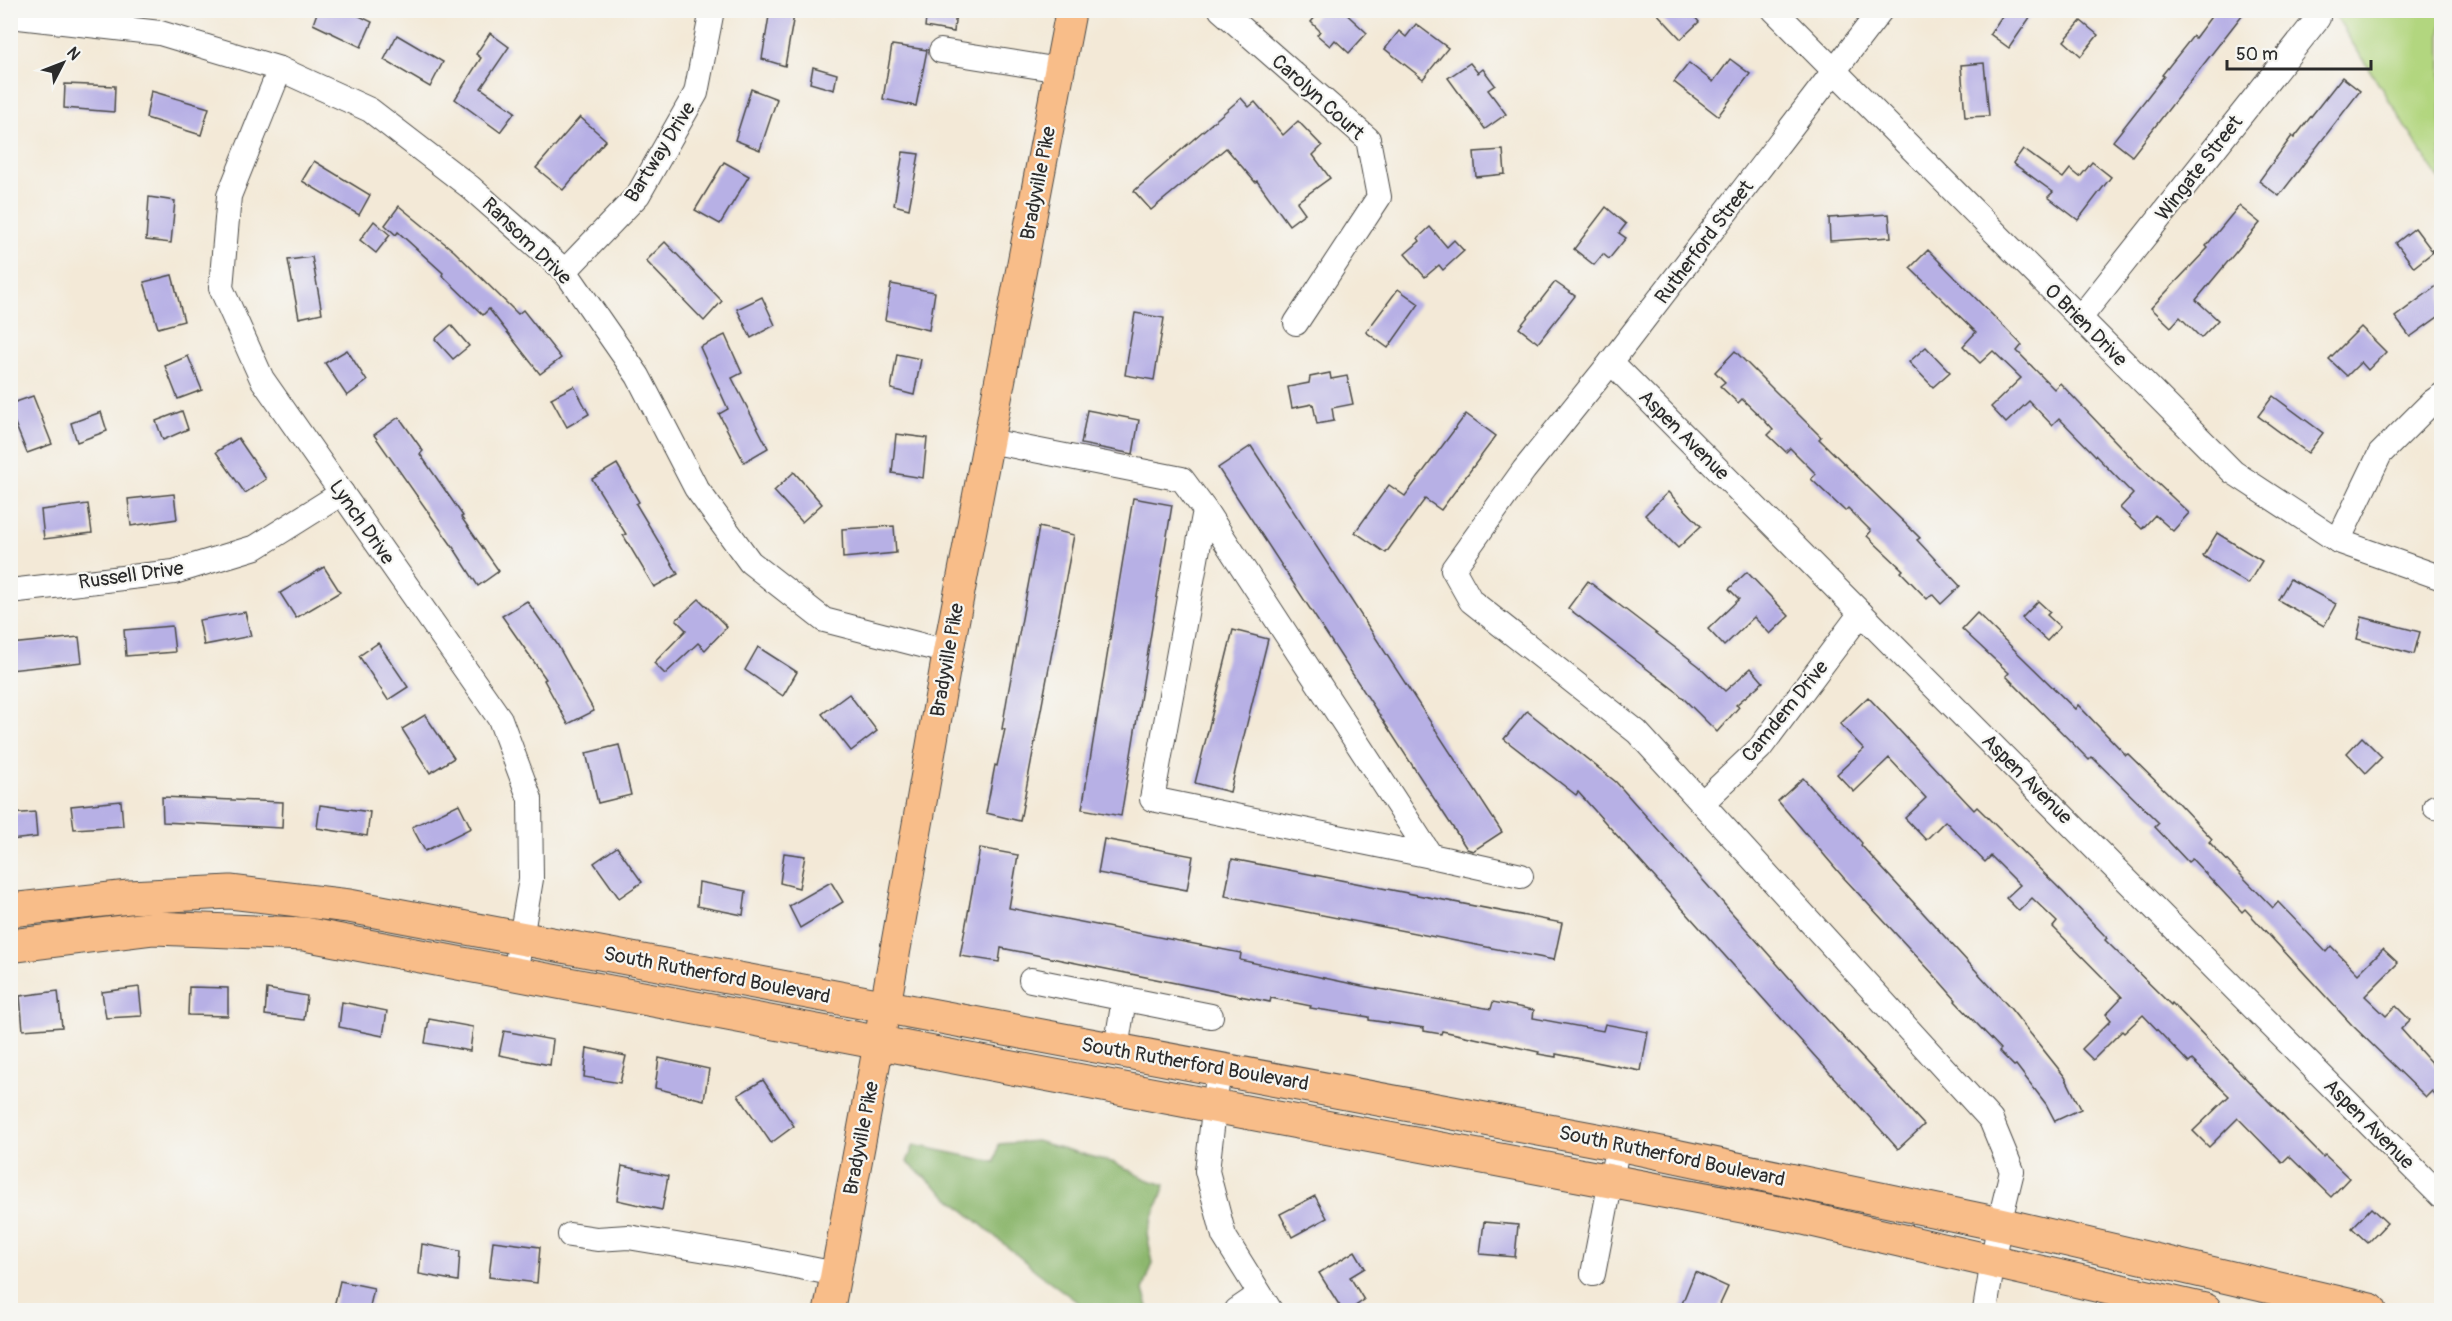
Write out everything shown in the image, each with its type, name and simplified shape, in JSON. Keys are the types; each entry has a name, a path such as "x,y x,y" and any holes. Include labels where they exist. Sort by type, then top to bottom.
{"highway":[{"name":"South Rutherford Boulevard","path":"10,910 129,897 230,892 349,906 1219,1067 1618,1144 1999,1224 2370,1311"},
{"name":"South Rutherford Boulevard","path":"10,946 154,928 304,934 1790,1215 2205,1311"}],"main road":[{"name":"Bradyville Pike","path":"829,1311 886,1007 948,652 1071,10"}],"street":[{"name":"Bartway Drive","path":"565,271 638,195 696,93 712,10"},
{"name":"Carolyn Court","path":"1221,10 1368,139 1379,197 1296,323"},
{"name":"O Brien Drive","path":"1774,10 2233,472 2338,541 2442,578"},
{"name":"Rutherford Street","path":"1702,803 1637,732 1471,601 1453,569 1524,470 1611,362 1881,10"},
{"name":"Ransom Drive","path":"10,16 160,33 280,69 370,110 470,187 565,271 638,376 696,488 750,562 824,620 948,652"},
{"name":"Wingate Street","path":"2080,318 2318,18"},
{"path":"940,51 1060,70"},
{"name":"Lynch Drive","path":"280,69 228,196 221,288 262,380 500,719 530,799 531,879 515,975"},
{"name":"Aspen Avenue","path":"1611,362 2442,1197"},
{"path":"2338,541 2380,454 2432,402 2442,395"},
{"path":"989,441 1182,479 1431,856"},
{"name":"Russell Drive","path":"10,591 174,572 256,548 342,493"},
{"path":"1204,510 1152,799 1521,876"},
{"name":"Camdem Drive","path":"1702,803 1760,748 1861,613"},
{"path":"1702,803 1991,1120 2012,1171 1999,1224 1984,1311"},
{"path":"1031,980 1211,1016"},
{"path":"1116,1048 1124,999"},
{"path":"1219,1067 1207,1172 1224,1236 1265,1303 1237,1311"},
{"path":"1593,1274 1618,1144"},
{"path":"570,1235 597,1239 628,1237 836,1274"}],"green space":[{"path":"2332,11 2441,11 2441,182"},
{"path":"1036,1141 1115,1163 1146,1179 1165,1185 1147,1234 1153,1263 1143,1290 1149,1310 1088,1310 1036,1271 907,1162 914,1145 995,1162 999,1144"}],"building":[{"path":"318,10 347,10 372,22 361,47 313,24"},
{"path":"770,10 794,15 785,66 762,59"},
{"path":"927,10 956,10 954,32 925,27"},
{"path":"1321,10 1342,10 1367,33 1349,53 1335,40 1330,46 1317,35 1320,31 1311,22"},
{"path":"1654,10 1689,10 1699,22 1681,39"},
{"path":"2006,10 2035,10 2009,48 1990,34"},
{"path":"2216,10 2246,10 2132,156 2113,141 2164,76 2162,75"},
{"path":"2081,21 2098,35 2081,56 2064,41"},
{"path":"1416,24 1448,48 1423,79 1385,49 1399,31 1406,37"},
{"path":"490,33 509,47 481,88 515,112 500,132 455,99 481,58 476,54"},
{"path":"397,35 443,62 430,87 384,60"},
{"path":"892,45 927,50 916,106 883,99"},
{"path":"1730,59 1750,74 1718,116 1674,82 1689,63 1713,82"},
{"path":"1470,63 1478,73 1483,69 1495,85 1488,90 1506,114 1485,129 1448,78"},
{"path":"1984,63 1989,116 1965,117 1961,65"},
{"path":"813,67 837,74 834,90 810,83"},
{"path":"2342,77 2360,91 2279,196 2259,181 2292,136 2294,138"},
{"path":"65,84 115,86 114,112 64,108"},
{"path":"751,89 777,99 760,150 735,140"},
{"path":"151,91 209,108 201,135 146,118"},
{"path":"1241,98 1249,107 1255,102 1283,135 1298,121 1322,146 1313,155 1330,178 1297,202 1305,213 1289,225 1257,181 1255,182 1226,148 1151,210 1134,191"},
{"path":"580,117 606,140 563,190 536,168"},
{"path":"2023,149 2063,178 2070,169 2080,177 2092,162 2111,177 2078,220 2048,197 2053,192 2013,163"},
{"path":"1503,150 1505,174 1476,177 1474,152"},
{"path":"903,152 919,154 909,209 894,205"},
{"path":"314,161 370,195 359,215 302,181"},
{"path":"724,162 749,176 720,224 695,210"},
{"path":"149,197 175,201 171,243 146,240"},
{"path":"399,206 454,251 518,314 523,310 561,358 540,374 489,309 483,315 442,275 443,273 398,232 396,235 385,225"},
{"path":"2239,206 2260,223 2196,300 2218,320 2201,338 2180,317 2171,327 2151,308 2208,248 2206,246"},
{"path":"1606,207 1626,224 1619,233 1626,238 1609,259 1603,254 1594,265 1574,249"},
{"path":"1889,214 1891,237 1830,241 1829,218"},
{"path":"374,221 390,235 376,253 360,240"},
{"path":"1430,227 1447,247 1454,240 1464,251 1443,270 1439,265 1425,277 1405,254 1420,241 1418,238"},
{"path":"2415,228 2433,252 2414,267 2396,243"},
{"path":"665,242 722,301 704,321 646,261"},
{"path":"1928,250 2022,345 2017,351 2054,389 2060,383 2139,466 2189,513 2173,531 2155,515 2142,529 2120,508 2133,494 2059,418 2052,425 2029,401 2006,423 1991,407 2021,378 1993,351 1980,363 1963,346 1976,332 1910,268"},
{"path":"312,257 322,313 299,318 288,260"},
{"path":"172,275 184,321 158,328 144,282"},
{"path":"1555,282 1575,296 1538,343 1519,328"},
{"path":"2442,282 2442,314 2410,337 2395,317"},
{"path":"891,284 935,292 929,330 885,320"},
{"path":"1398,289 1419,304 1388,348 1366,332"},
{"path":"762,297 775,325 751,338 737,309"},
{"path":"1135,313 1164,318 1154,380 1125,375"},
{"path":"451,325 469,346 453,359 435,339"},
{"path":"2361,327 2386,352 2368,370 2361,362 2347,376 2329,359"},
{"path":"725,335 742,373 732,378 768,448 744,462 719,414 728,409 700,347"},
{"path":"1926,347 1950,372 1933,387 1909,362"},
{"path":"347,350 367,381 347,396 325,363"},
{"path":"1735,351 1821,437 1819,439 1920,538 1917,540 1960,586 1941,604 1932,594 1927,599 1901,572 1903,570 1867,536 1871,531 1848,508 1845,511 1811,479 1816,474 1790,448 1786,452 1768,435 1773,430 1764,420 1742,399 1738,403 1720,386 1725,382 1715,372"},
{"path":"897,354 921,359 914,395 891,389"},
{"path":"188,356 202,390 178,399 165,366"},
{"path":"1330,373 1331,379 1347,376 1353,404 1332,408 1334,421 1317,424 1313,404 1292,408 1288,387 1309,383 1310,377"},
{"path":"574,386 589,414 567,427 551,398"},
{"path":"33,396 52,444 27,453 10,411 10,404"},
{"path":"2273,396 2323,433 2308,453 2258,416"},
{"path":"1087,410 1139,420 1133,454 1081,444"},
{"path":"182,411 188,429 163,440 156,421"},
{"path":"101,412 107,431 77,442 71,423"},
{"path":"1466,414 1496,436 1441,510 1425,499 1386,553 1355,532 1389,485 1405,496"},
{"path":"399,417 423,451 420,454 499,571 478,586 374,435"},
{"path":"896,434 927,438 923,478 892,473"},
{"path":"238,438 266,479 245,493 216,452"},
{"path":"1251,446 1502,832 1473,851 1467,849 1218,468"},
{"path":"617,464 639,502 636,504 678,574 654,587 623,535 626,534 592,479"},
{"path":"794,472 822,504 802,522 774,491"},
{"path":"1668,492 1701,526 1678,548 1645,515"},
{"path":"174,494 177,519 131,526 128,499"},
{"path":"1133,498 1172,505 1121,816 1082,809"},
{"path":"88,504 92,533 44,539 41,510"},
{"path":"894,526 896,553 843,558 842,529"},
{"path":"1039,527 1074,535 1020,821 986,813 995,765 997,766 1005,729 1002,729 1007,699"},
{"path":"2217,533 2262,561 2248,584 2203,556"},
{"path":"324,567 340,592 296,618 280,593"},
{"path":"1747,572 1789,616 1770,634 1754,617 1724,646 1708,629 1739,599 1729,589"},
{"path":"2290,579 2336,604 2324,626 2278,600"},
{"path":"1588,581 1699,666 1725,691 1751,668 1763,682 1736,705 1739,707 1717,732 1677,692 1568,608"},
{"path":"699,599 727,627 705,650 698,643 665,674 654,663 686,630 676,620"},
{"path":"527,601 557,644 594,711 568,724 544,680 546,679 502,616"},
{"path":"2038,601 2050,612 2047,615 2060,627 2047,641 2022,618"},
{"path":"245,612 251,636 204,645 199,620"},
{"path":"1977,613 2075,709 2078,705 2126,755 2128,754 2179,804 2212,839 2209,842 2273,908 2278,902 2326,952 2331,946 2358,974 2383,949 2398,963 2365,996 2386,1016 2396,1006 2410,1020 2401,1029 2442,1075 2442,1101 2432,1091 2426,1097 2352,1025 2245,909 2242,912 2192,859 2188,862 2155,827 2159,823 2092,757 2089,760 2006,676 2009,673 1962,629"},
{"path":"2362,617 2420,632 2414,654 2357,639"},
{"path":"172,626 175,652 126,656 124,630"},
{"path":"1233,630 1268,639 1230,792 1195,783"},
{"path":"79,637 82,662 10,670 10,644"},
{"path":"378,643 408,687 388,700 359,656"},
{"path":"758,647 797,672 783,696 745,670"},
{"path":"849,694 877,731 851,751 822,714"},
{"path":"1868,697 1974,810 1977,807 2063,892 2107,938 2105,940 2171,1005 2172,1003 2323,1157 2325,1155 2349,1178 2331,1197 2289,1156 2282,1163 2238,1118 2209,1147 2193,1131 2229,1096 2192,1060 2189,1063 2143,1015 2124,1033 2122,1031 2093,1060 2082,1049 2111,1020 2106,1014 2122,997 2053,927 2057,922 2032,898 2019,911 2006,898 2020,885 1991,856 1985,862 1945,821 1926,840 1905,818 1926,798 1889,758 1854,792 1837,774 1864,749 1840,724"},
{"path":"1527,711 1616,782 1809,1000 1924,1125 1898,1149 1578,792 1576,795 1504,739"},
{"path":"425,715 454,758 430,773 402,729"},
{"path":"2362,737 2382,757 2366,773 2347,753"},
{"path":"619,745 631,795 598,803 586,753"},
{"path":"1803,778 2010,1008 2065,1077 2081,1109 2055,1121 2046,1104 2016,1065 2014,1066 1999,1051 2001,1049 1843,877 1778,801"},
{"path":"162,797 283,802 282,828 163,822"},
{"path":"121,801 123,826 74,829 71,806"},
{"path":"459,804 471,828 425,851 412,827"},
{"path":"320,805 370,812 367,836 317,828"},
{"path":"35,812 37,837 10,840 10,814"},
{"path":"1104,839 1193,856 1187,890 1098,873"},
{"path":"617,847 642,882 619,898 594,863"},
{"path":"980,848 1018,855 1009,908 1241,953 1240,960 1362,986 1491,1009 1493,1002 1534,1010 1533,1018 1603,1031 1605,1024 1648,1032 1641,1071 1556,1054 1556,1057 1538,1054 1539,1052 1442,1031 1441,1034 1424,1031 1424,1028 1369,1020 1369,1017 1310,1008 1311,1006 1271,998 1270,1002 1001,948 999,962 960,956"},
{"path":"784,853 805,856 799,888 780,883"},
{"path":"1232,859 1562,923 1554,960 1225,896"},
{"path":"699,882 746,891 743,915 697,906"},
{"path":"831,882 843,902 800,928 789,906"},
{"path":"139,987 142,1016 106,1018 102,992"},
{"path":"189,987 228,988 228,1016 188,1015"},
{"path":"267,989 307,996 304,1020 265,1015"},
{"path":"58,991 62,1027 23,1030 20,996"},
{"path":"342,1002 387,1011 383,1036 339,1027"},
{"path":"429,1019 473,1027 470,1051 425,1043"},
{"path":"504,1031 553,1040 550,1065 499,1055"},
{"path":"587,1048 626,1056 620,1083 584,1077"},
{"path":"659,1058 709,1069 704,1100 655,1088"},
{"path":"763,1080 794,1126 771,1143 738,1095"},
{"path":"622,1166 668,1176 662,1210 617,1200"},
{"path":"1315,1196 1327,1218 1292,1237 1280,1214"},
{"path":"2371,1208 2387,1223 2368,1243 2352,1228"},
{"path":"1484,1222 1518,1225 1515,1257 1480,1254"},
{"path":"493,1241 540,1247 537,1283 489,1277"},
{"path":"422,1244 460,1251 458,1281 419,1274"},
{"path":"1355,1251 1365,1268 1350,1277 1364,1300 1348,1311 1343,1311 1319,1273"},
{"path":"1695,1272 1728,1287 1717,1311 1679,1311"},
{"path":"340,1281 374,1288 369,1311 333,1311"}]}
